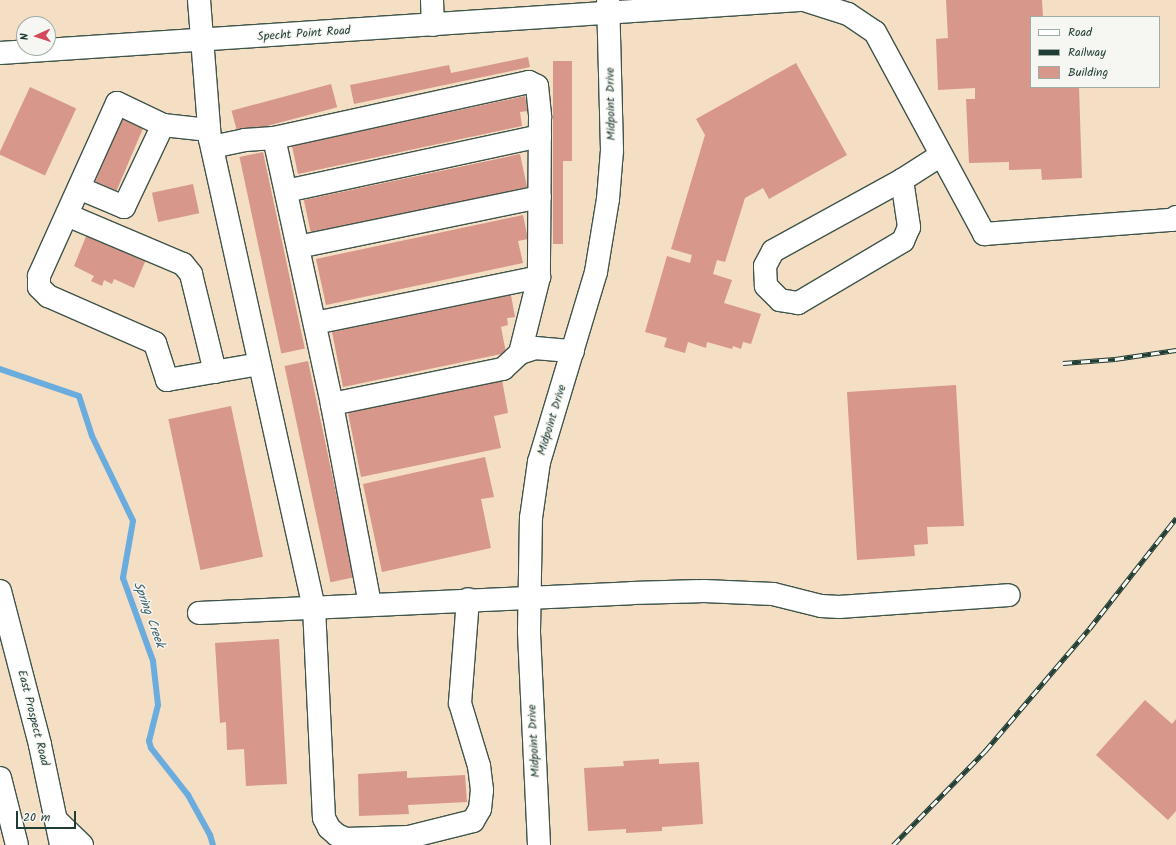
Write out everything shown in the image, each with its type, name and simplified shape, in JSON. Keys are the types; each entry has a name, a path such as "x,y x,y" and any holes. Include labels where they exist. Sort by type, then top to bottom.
{"street":[{"path":"199,0 211,139 314,607 324,818 329,828 346,839 409,837 461,826 474,821 480,810 482,790 479,766 460,703 468,599"},
{"path":"432,0 433,25"},
{"path":"806,0 848,14 875,32 984,234 1172,220 1176,217"},
{"name":"Specht Point Road","path":"0,53 433,25 608,7 806,0"},
{"name":"Midpoint Drive","path":"539,845 529,596 531,518 539,462 596,272 608,199 612,142 608,7"},
{"path":"260,364 167,380 155,343 43,293 39,287 39,276 117,103 163,125 211,139 245,140 274,138 529,82 537,86 540,136 539,277 520,353"},
{"path":"78,188 124,207 163,125"},
{"path":"286,192 540,136"},
{"path":"274,138 332,404 370,604"},
{"path":"902,180 909,227 903,241 798,303 780,300 766,286 765,266 773,251 902,180 941,155"},
{"path":"298,248 540,197"},
{"path":"67,216 182,264 192,274 215,372"},
{"path":"315,323 539,277"},
{"path":"332,404 503,369 520,353 535,348 573,351"},
{"name":"East Prospect Road","path":"0,591 40,745 61,845"},
{"path":"198,613 529,596 704,592 773,594 821,606 839,607 1009,595"},
{"path":"0,778 14,840"},
{"path":"56,820 82,845"}],"building":[{"path":"946,0 1042,0 1043,16 1030,16 1030,88 1079,88 1082,178 1042,180 1041,169 1009,170 1009,162 969,163 966,99 975,99 975,88 938,90 936,39 948,38"},
{"path":"528,57 530,67 354,104 350,85 449,65 451,73"},
{"path":"553,61 572,61 572,161 563,161 563,244 553,244"},
{"path":"796,63 847,155 769,199 763,188 745,198 725,262 717,260 713,274 732,280 724,303 761,314 751,344 743,342 741,349 733,346 732,349 707,342 706,348 688,342 685,353 664,347 667,338 645,332 667,256 690,263 692,255 671,249 705,135 696,119"},
{"path":"331,84 337,107 238,134 232,111"},
{"path":"30,87 76,109 45,176 0,155 0,151"},
{"path":"525,96 528,111 520,112 522,126 298,174 292,146"},
{"path":"122,119 143,128 117,191 95,182"},
{"path":"263,152 305,349 281,354 240,157"},
{"path":"520,154 527,187 311,233 304,200"},
{"path":"193,184 199,213 158,222 152,193"},
{"path":"523,215 528,239 518,241 523,263 326,305 316,259"},
{"path":"87,234 136,256 138,252 147,257 134,288 114,279 112,284 104,280 102,286 91,281 94,276 74,266"},
{"path":"511,295 515,317 507,318 508,325 501,327 506,353 343,387 332,332"},
{"path":"308,361 354,577 330,582 285,366"},
{"path":"502,380 508,413 494,416 501,448 361,477 348,413"},
{"path":"956,385 964,526 927,527 928,544 914,545 915,556 857,560 847,392"},
{"path":"231,406 263,557 200,570 168,419"},
{"path":"485,457 494,497 481,499 491,548 382,572 363,484"},
{"path":"279,639 287,784 246,786 244,749 227,750 226,722 220,723 215,643"},
{"path":"1145,700 1172,724 1176,719 1176,811 1168,820 1096,755"},
{"path":"659,759 659,764 699,762 703,824 662,827 662,831 626,833 626,829 588,831 584,768 624,766 623,761"},
{"path":"407,771 407,778 465,775 467,802 408,805 409,814 359,816 358,774"}],"waterway":[{"name":"Spring Creek","path":"0,369 79,396 92,436 133,521 123,578 153,661 158,705 149,741 151,748 188,795 210,835 213,845"}],"railway":[{"path":"1063,363 1115,359 1176,350"},
{"path":"893,845 985,751 1089,629 1176,518"}]}
